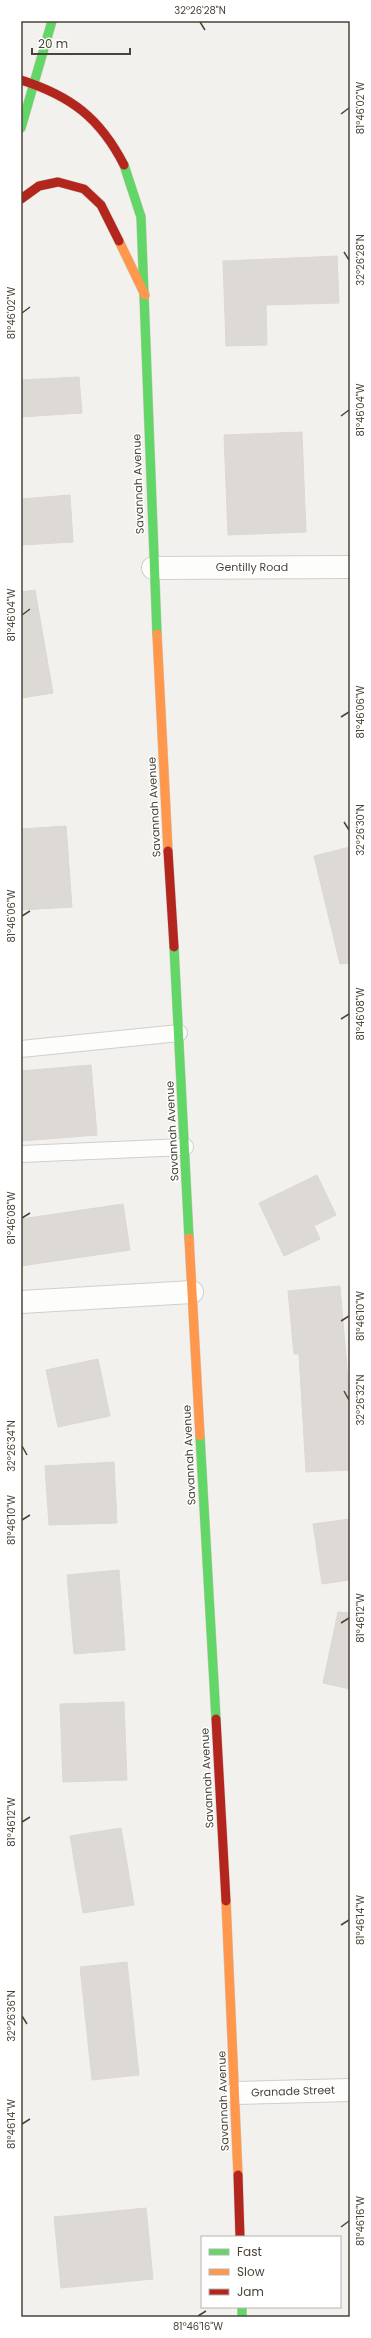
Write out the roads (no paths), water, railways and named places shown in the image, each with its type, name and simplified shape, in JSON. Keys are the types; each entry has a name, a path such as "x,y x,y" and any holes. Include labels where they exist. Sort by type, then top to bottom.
{"street":[{"path":"21,128 35,84 52,21"},
{"name":"Savannah Avenue","path":"21,80 35,84 79,106 111,140 122,157 134,186 141,217 145,295 153,568 236,2093 240,2236"},
{"path":"21,199 39,186 58,182 84,189 101,205 145,295"},
{"name":"Gentilly Road","path":"153,568 350,566"},
{"path":"21,1302 192,1292"},
{"name":"Granade Street","path":"236,2093 350,2090"}],"lane":[{"path":"21,1049 178,1032"},
{"path":"21,1154 185,1147"}]}
